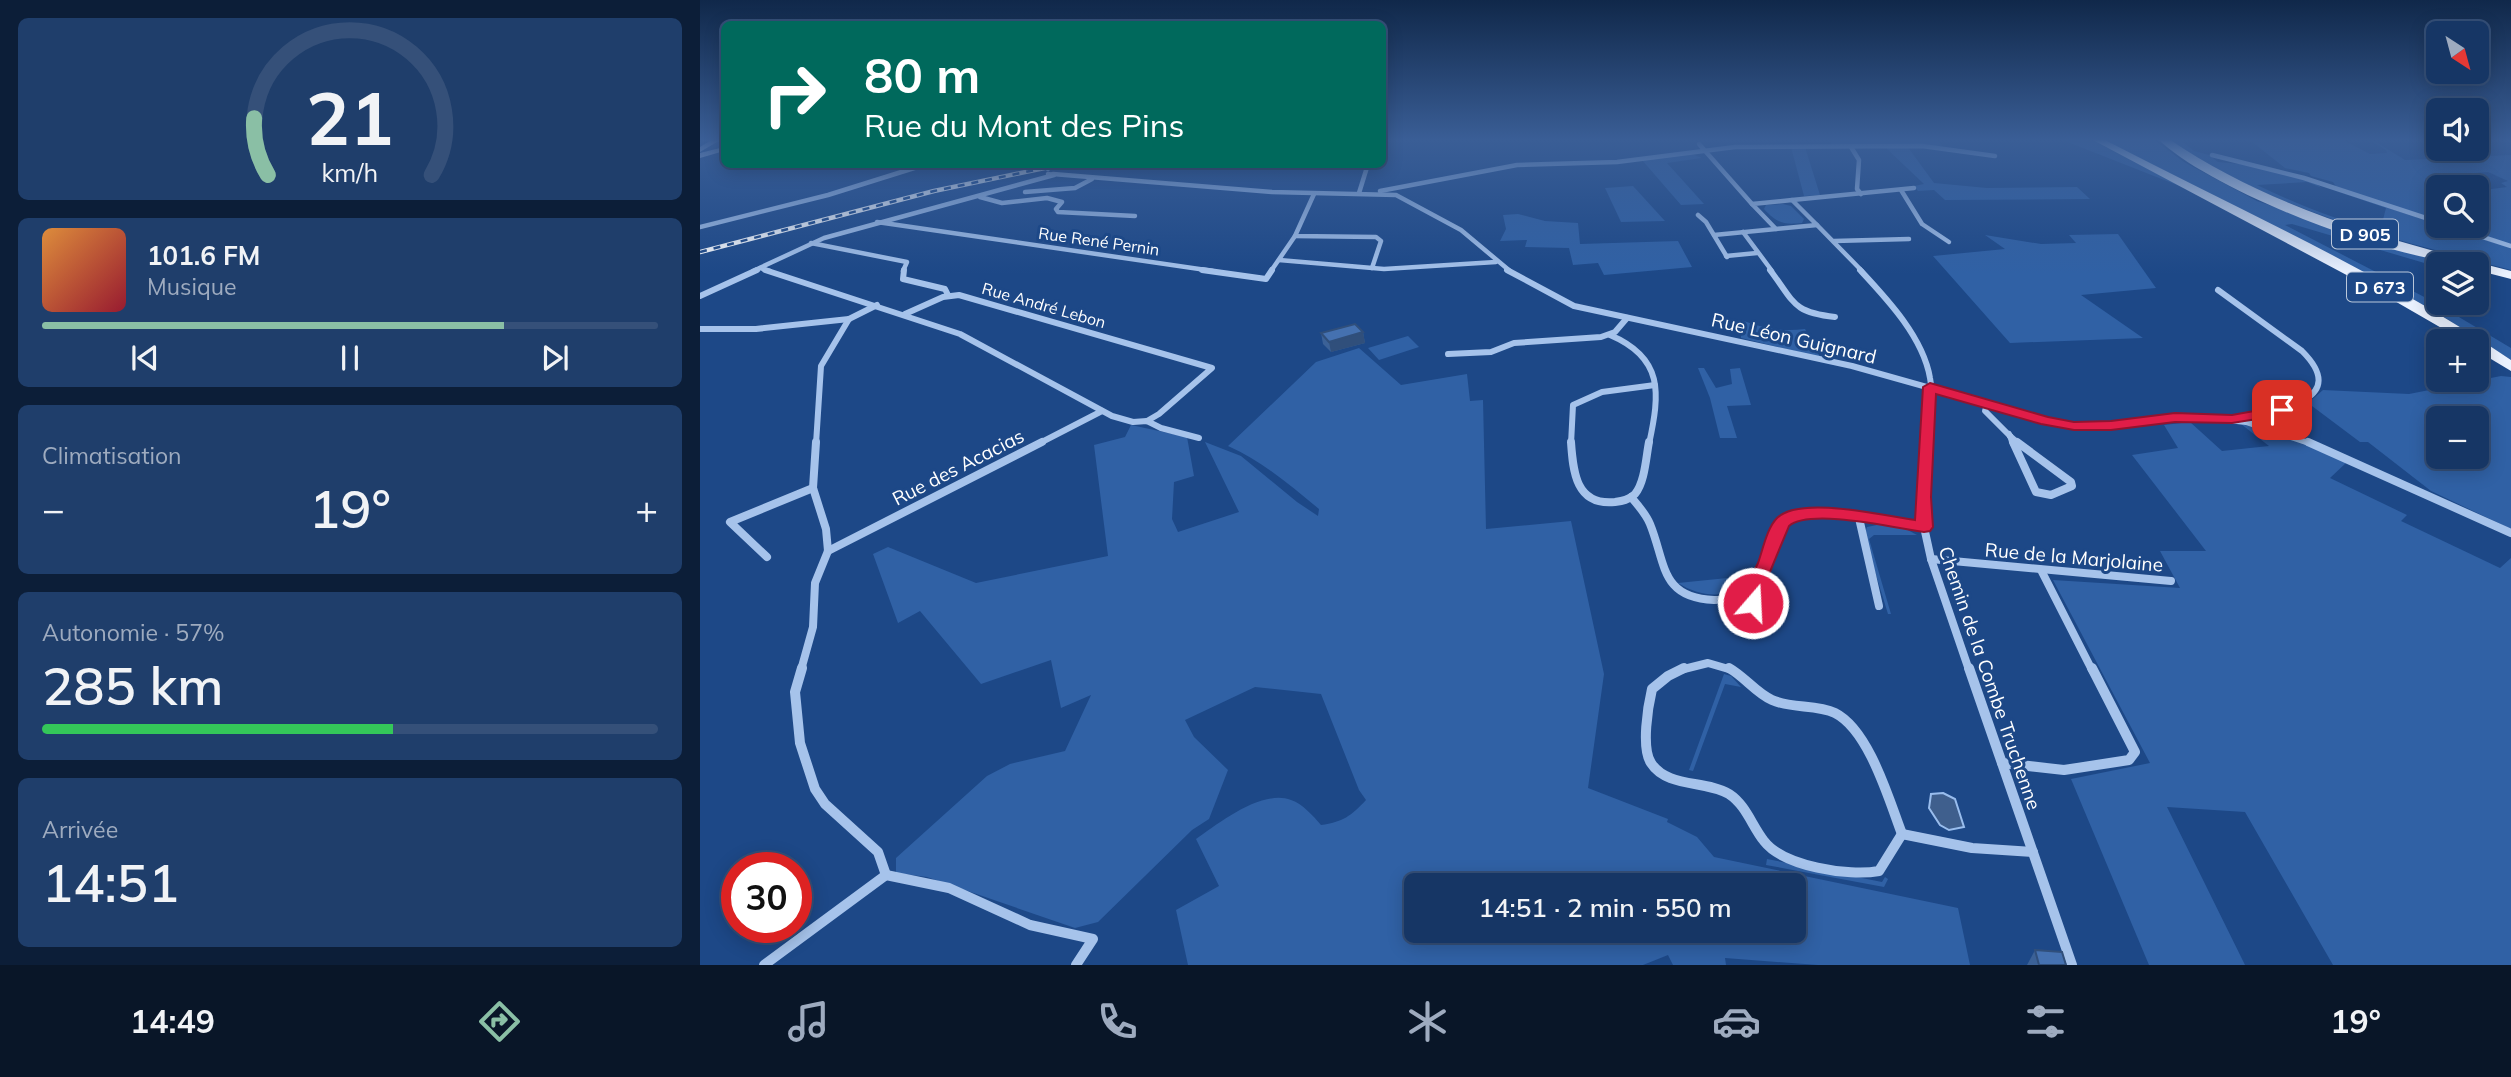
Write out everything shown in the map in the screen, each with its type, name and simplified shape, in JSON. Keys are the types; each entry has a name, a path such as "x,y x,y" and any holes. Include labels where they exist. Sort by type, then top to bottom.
{"main road":[{"name":"D 673","path":"2182,184 2398,297 2453,329"},
{"name":"D 905","path":"2239,184 2342,227 2428,252"},
{"path":"2489,269 2511,275"},
{"name":"D 673","path":"2489,352 2511,367"}],"street":[{"path":"700,227 863,184"},
{"name":"Rue Léon Guignard","path":"700,296 811,243 877,222 980,197 1021,184"},
{"path":"1025,192 1075,188 1082,184"},
{"name":"Rue Léon Guignard","path":"1176,184 1314,194 1377,193 1402,198 1461,230 1496,262 1556,299 1627,318 1852,366 2074,426 2111,426 2175,418 2232,419 2295,436 2511,533"},
{"path":"1359,193 1362,184"},
{"path":"1377,193 1421,184"},
{"path":"1734,184 1776,229"},
{"path":"1857,184 1861,194"},
{"path":"2322,184 2426,218"},
{"path":"1752,204 1914,188"},
{"path":"1901,190 1919,220 1941,239 1949,242"},
{"name":"Rue René Pernin","path":"877,222 1266,279 1295,236 1314,194"},
{"path":"980,197 1002,203 1040,197 1062,202 1056,209 1058,212 1135,216"},
{"name":"Chemin de la Combe Truchenne","path":"1792,200 1866,273 1918,347 1928,368 1930,387 1923,497 1924,527 1931,559 2072,965"},
{"path":"1698,215 1726,256 1757,253"},
{"path":"1714,235 1817,225"},
{"path":"1743,232 1800,310 1835,317"},
{"path":"1295,236 1376,237 1381,241 1372,268"},
{"path":"2486,238 2511,246"},
{"path":"1833,241 1909,239"},
{"path":"1928,239 1941,239"},
{"name":"Rue André Lebon","path":"811,243 907,262 902,274 903,279 945,289 948,295 966,297 1212,368 1159,414 1147,421"},
{"path":"1279,260 1372,268 1496,262"},
{"path":"760,268 960,334 1102,411 1133,422 1147,421 1161,428 1199,438"},
{"path":"2218,290 2302,351 2318,377 2314,393 2296,405 2232,419"},
{"path":"904,314 948,295"},
{"path":"700,329 756,329 849,319 877,305"},
{"path":"1609,335 1627,318"},
{"path":"849,319 821,366 813,488 826,528 828,551 815,583 813,627 794,692 800,743 815,789 825,804 878,852 886,875"},
{"path":"1448,354 1491,352 1514,343 1609,335 1643,354 1655,385 1656,415 1637,491 1631,498 1603,502 1585,496 1572,455 1570,414 1573,405 1580,400 1625,388 1655,385"},
{"path":"1987,404 1987,416 2071,482 2072,486 2051,495 2036,492 2009,434"},
{"name":"Rue des Acacias","path":"828,551 1102,411"},
{"path":"767,557 730,522 813,488"},
{"path":"1631,498 1650,523 1664,576 1671,584 1695,598 1713,600 1728,599 1753,590 1759,583 1785,520 1801,513 1924,527"},
{"path":"1859,518 1879,606"},
{"name":"Rue de la Marjolaine","path":"1931,559 2171,582"},
{"path":"2002,763 2064,770 2129,760 2135,751 2041,570"},
{"path":"1745,623 1753,603 1753,590"},
{"path":"1722,664 1737,672 1775,702 1840,715 1859,736 1902,834 1879,871 1875,872 1832,868 1784,857 1771,849 1742,806 1730,795 1715,787 1668,776 1649,761 1647,755 1652,689 1678,670 1689,666 1722,664"},
{"path":"1902,834 1972,848 2034,852"},
{"path":"764,965 886,875 949,888 1030,925 1093,939 1076,965"}],"shaded area":[{"path":"1663,184 1686,184 1704,204 1681,205"},
{"path":"1801,184 1817,184 1820,195 1804,196"},
{"path":"1945,184 1987,188 2077,187 2090,199 1945,200 1934,190 1918,191 1914,186"},
{"path":"2189,184 2225,184 2257,201 2426,256 2426,263 2292,224 2285,225 2426,298 2426,308"},
{"path":"2247,184 2273,184 2257,185 2302,205 2380,231 2386,208 2324,187 2426,220 2426,238 2480,238 2511,248 2511,270 2489,264 2489,252 2444,252 2377,234"},
{"path":"2334,184 2426,184 2426,217 2337,188"},
{"path":"2511,184 2511,245 2489,238 2489,189"},
{"path":"1633,186 1665,221 1621,222 1605,188"},
{"path":"1766,205 1791,206 1804,219 1802,223 1781,222 1764,209"},
{"path":"1518,214 1545,221 1578,223 1580,244 1678,241 1692,267 1604,275 1598,263 1573,265 1569,248 1525,247 1527,240 1500,241 1506,229 1503,215"},
{"path":"2118,234 2156,288 2081,295 2143,338 2010,343 1933,256 2005,249 1985,235 2041,244 2076,243 2069,235"},
{"path":"2440,315 2456,315 2479,329 2463,329"},
{"path":"1741,320 1772,329 1805,329 1820,357 1741,338"},
{"path":"2489,335 2511,348 2511,360 2489,346"},
{"path":"1408,336 1419,347 1379,360 1368,348"},
{"path":"1359,348 1401,385 1467,374 1470,401 1483,400 1486,529 1571,521 1604,674 1588,788 1668,819 1667,822 1697,837 1714,857 1791,873 1404,873 1404,943 1806,943 1806,876 1958,908 1970,965 1818,965 1725,958 1726,965 1673,965 1668,955 1643,965 1188,965 1176,910 1219,886 1196,839 1241,809 1267,799 1291,800 1308,811 1321,825 1346,817 1366,800 1359,790 1321,694 1255,687 1185,720 1194,737 1228,770 1209,819 1192,830 1098,922 1075,928 927,877 896,873 896,858 987,776 1010,764 1065,751 1091,695 1061,708 1051,660 981,684 920,611 898,623 873,554 888,547 976,583 1108,556 1094,445 1125,437 1131,425 1187,437 1194,476 1174,482 1172,519 1178,532 1239,512 1205,442 1241,456 1318,516 1319,509 1286,482 1228,446 1316,362"},
{"path":"1698,368 1704,368 1716,388 1732,384 1730,369 1740,368 1751,405 1727,406 1737,438 1720,438 1710,398"},
{"path":"2511,377 2511,529 2431,491 2368,442 2360,442 2308,403 2323,390 2409,394 2426,391 2489,392 2489,378"},
{"path":"2190,422 2222,451 2269,446 2241,424 2287,436 2347,462 2330,478 2407,515 2401,521 2500,568 2511,558 2511,965 2333,965 2245,812 2167,807 2245,965 2149,965 2071,779 2150,763 2053,580 2180,588 2160,551 2206,551 2132,455 2178,448 2164,425"},
{"path":"1882,524 1902,527 1917,535 1874,535 1869,539 1891,614 1888,614 1864,536 1867,527"},
{"path":"1757,575 1751,585 1747,584 1722,594 1695,591 1678,583"},
{"path":"1724,674 1731,676 1741,687 1725,684 1693,771 1689,770"},
{"path":"1943,793 1955,799 1964,827 1949,830 1940,825 1929,808 1931,794"},
{"path":"1767,859 1882,882 1885,877 1888,879 1884,887 1766,865"}],"building":[{"path":"1355,324 1363,332 1329,342 1321,333"},
{"path":"2035,950 2062,952 2066,965 2039,965"}],"railway":[{"path":"700,252 968,184"}],"route":[{"path":"1753,603 1753,590 1759,583 1782,523 1790,516 1801,513 1834,514 1924,527 1923,497 1930,387 2046,421 2074,426 2111,426 2175,418 2232,419 2282,410"}]}
